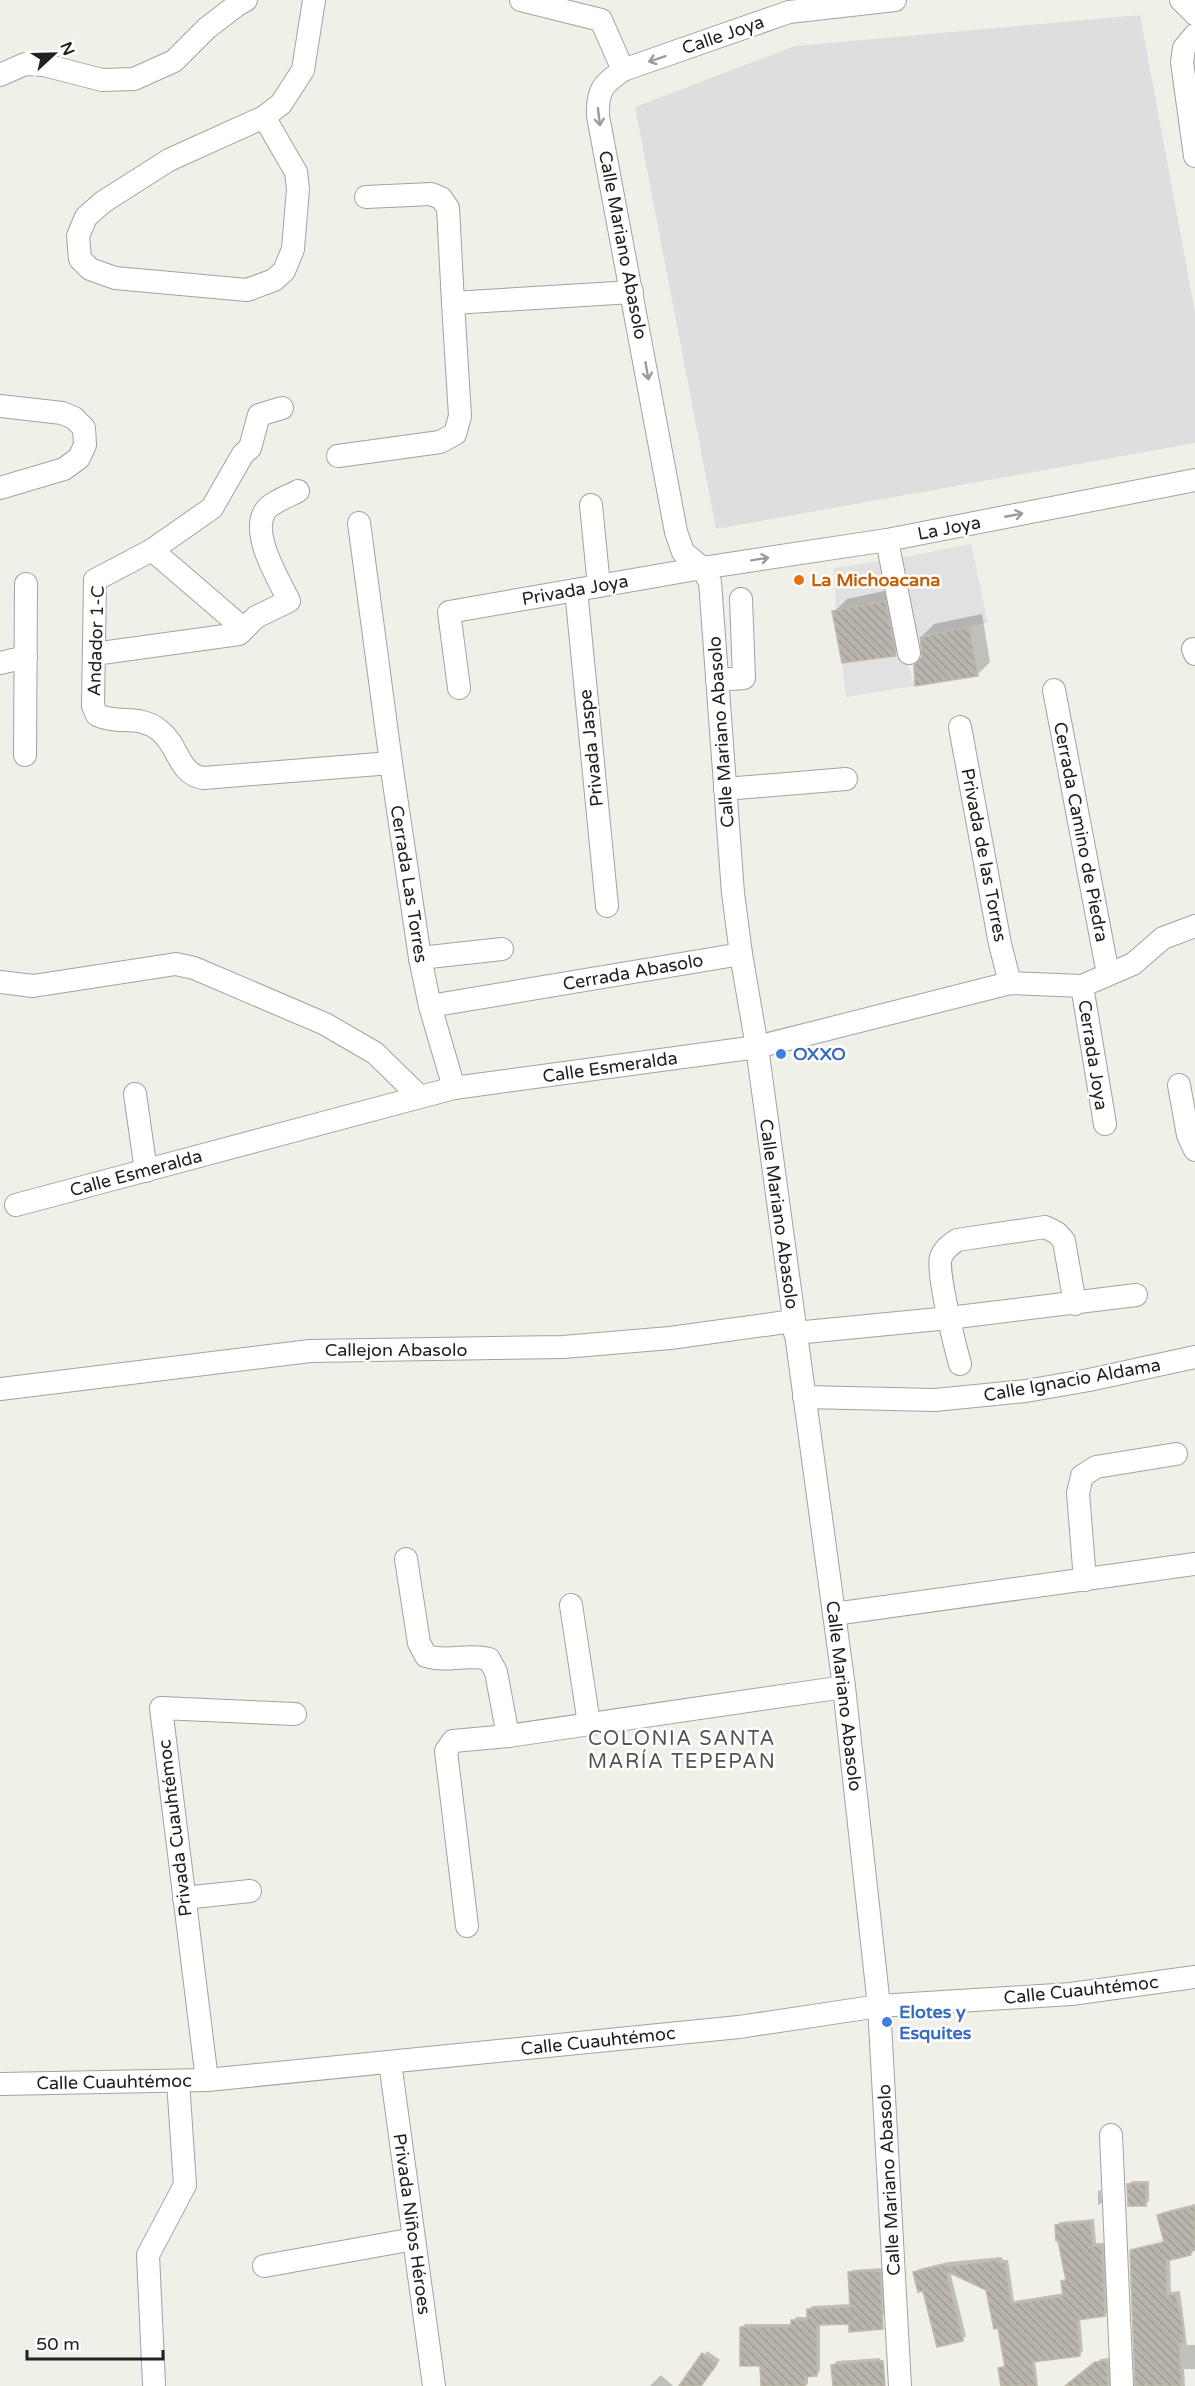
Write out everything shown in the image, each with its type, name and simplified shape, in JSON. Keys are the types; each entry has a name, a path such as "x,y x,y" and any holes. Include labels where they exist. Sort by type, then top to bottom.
{"street":[{"path":"0,75 25,64 44,65 102,80 134,79 174,61 207,28 237,4 246,0"},
{"path":"264,117 296,172 298,189 292,249 284,271 274,280 247,290 115,278 90,269 80,259 78,236 86,217 103,202 170,160 264,117 280,104 303,70 314,0"},
{"path":"520,0 600,10 623,70"},
{"name":"Calle Joya","path":"623,70 789,12 896,0"},
{"path":"1181,0 1195,14"},
{"path":"1195,35 1182,55 1195,156"},
{"name":"Calle Mariano Abasolo","path":"623,70 607,81 597,97 598,116 676,532 683,552 702,568 710,582 733,893 757,1047 844,1687 879,2006 900,2386"},
{"path":"338,456 440,442 455,434 460,416 448,208 441,198 431,194 366,197"},
{"path":"453,303 632,292"},
{"path":"0,406 62,413 74,418 84,428 85,445 80,458 64,469 0,488"},
{"name":"Andador 1-C","path":"282,408 259,415 250,448 243,454 213,508 152,550 95,580 93,706 97,716 108,720 142,720 160,730 179,754 185,769 193,777 391,763"},
{"name":"La Joya","path":"702,568 887,540 1195,480"},
{"path":"94,654 239,634 256,617 289,601 265,550 261,524 266,509 298,491"},
{"path":"591,506 598,586"},
{"name":"Cerrada Las Torres","path":"359,523 420,958 430,1006 454,1088"},
{"path":"887,540 909,653"},
{"path":"152,550 244,629"},
{"name":"Privada Joya","path":"459,688 449,612 702,568"},
{"path":"25,754 26,584"},
{"name":"Privada Jaspe","path":"576,590 607,906"},
{"path":"717,680 744,678 741,599"},
{"path":"0,663 9,659 26,657"},
{"name":"Cerrada Camino de Piedra","path":"1054,690 1108,974"},
{"name":"Privada de las Torres","path":"960,727 1000,944 1010,983"},
{"path":"725,789 846,779"},
{"name":"Calle Esmeralda","path":"16,1205 454,1088 757,1047 1010,983 1082,986 1133,964 1163,938 1195,927"},
{"path":"420,958 502,949"},
{"name":"Cerrada Abasolo","path":"430,1006 741,954"},
{"path":"0,982 33,986 176,964 194,968 325,1024 375,1053 419,1096"},
{"name":"Cerrada Joya","path":"1082,986 1105,1124"},
{"path":"1179,1085 1188,1135 1195,1150"},
{"path":"135,1094 146,1171"},
{"path":"960,1364 949,1318 940,1259 945,1249 957,1240 1045,1227 1057,1233 1064,1241 1075,1304"},
{"name":"Callejon Abasolo","path":"0,1389 309,1351 563,1347 794,1327 949,1318 1136,1295"},
{"name":"Calle Ignacio Aldama","path":"804,1397 935,1400 1026,1391 1195,1357"},
{"path":"1085,1580 1078,1492 1082,1476 1096,1467 1176,1454"},
{"path":"406,1558 419,1643 426,1656 440,1660 477,1656 489,1659 496,1672 508,1736"},
{"path":"834,1614 1195,1564"},
{"path":"571,1605 589,1724"},
{"path":"467,1926 446,1751 453,1741 508,1736 844,1687"},
{"name":"Privada Cuauhtémoc","path":"207,2080 161,1708 295,1714"},
{"path":"183,1898 250,1891"},
{"name":"Calle Cuauhtémoc","path":"0,2084 207,2080 739,2027 879,2006 1071,1994 1195,1977"},
{"name":"Privada Niños Héroes","path":"390,2062 434,2386"},
{"path":"154,2384 148,2255 185,2185 178,2080"},
{"path":"1111,2135 1122,2386"},
{"path":"264,2266 414,2239"}],"shaded area":[{"path":"1140,15 1195,312 1195,443 716,529 635,107 795,46"},
{"path":"971,544 988,623 912,637 894,559"},
{"path":"885,560 893,599 836,611 834,568"},
{"path":"905,657 915,686 846,697 842,663"}],"building":[{"path":"885,601 896,656 842,663 832,611"},
{"path":"969,627 978,676 915,686 914,665 922,657 920,637"},
{"path":"1127,2184 1146,2184 1146,2206 1128,2206"},
{"path":"1195,2206 1195,2250 1190,2251 1191,2255 1166,2261 1167,2295 1176,2294 1182,2323 1184,2343 1180,2343 1179,2351 1182,2386 1135,2386 1130,2250 1164,2242 1157,2215"},
{"path":"1090,2222 1093,2246 1102,2246 1105,2316 1077,2320 1080,2356 1032,2362 1036,2386 1001,2386 998,2368 1005,2367 998,2328 994,2329 986,2290 946,2271 963,2341 937,2347 923,2291 918,2292 913,2272 944,2265 945,2267 999,2260 999,2263 1005,2263 1011,2304 1063,2296 1061,2281 1066,2280 1058,2241 1056,2241 1055,2225"},
{"path":"880,2271 883,2329 849,2332 849,2324 817,2325 817,2376 805,2377 805,2386 761,2386 760,2366 740,2366 740,2327 791,2327 791,2320 807,2320 807,2309 850,2307 848,2272"},
{"path":"702,2353 717,2364 701,2386 679,2386"},
{"path":"883,2361 885,2386 833,2386 831,2365"},
{"path":"1107,2361 1108,2386 1065,2386 1095,2362"}],"place":[{"name":"La Michoacana","path":"799,580"},
{"name":"OXXO","path":"781,1054"},
{"name":"Elotes y Esquites","path":"887,2022"}],"district":[{"name":"COLONIA SANTA MARÍA TEPEPAN","path":"682,1750"}]}
